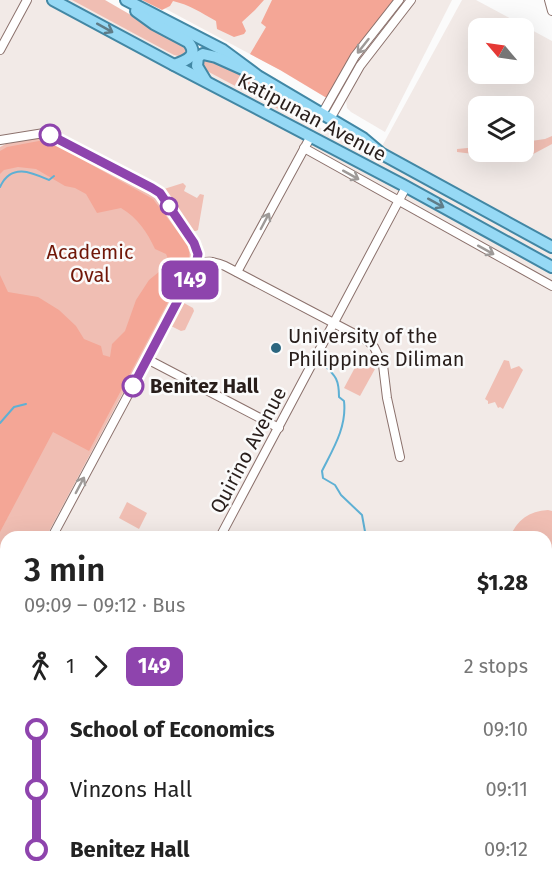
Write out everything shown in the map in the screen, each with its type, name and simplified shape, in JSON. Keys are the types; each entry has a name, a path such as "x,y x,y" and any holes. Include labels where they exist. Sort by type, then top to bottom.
{"main road":[{"name":"Katipunan Avenue","path":"53,0 552,266"},
{"name":"Katipunan Avenue","path":"127,1 223,50 256,75 363,138 382,154 552,247"},
{"path":"127,1 138,14 188,42 191,46 192,54 189,58 174,65"},
{"path":"208,83 197,66 198,57 203,54 256,75"}],"street":[{"path":"0,50 27,0"},
{"path":"326,116 352,62 399,0"},
{"path":"326,116 360,66 411,0"},
{"path":"549,0 552,11"},
{"path":"0,140 31,134 48,134 131,176 160,193 196,247 211,261 237,272 368,341 374,347 383,365 400,457"},
{"path":"237,272 311,136"},
{"name":"Katipunan Avenue","path":"304,148 552,286"},
{"name":"Quirino Avenue","path":"223,531 406,187"},
{"path":"55,531 196,266 198,258 196,247"},
{"path":"196,266 211,261"},
{"path":"147,359 279,428"}],"shaded area":[{"name":"University of the Philippines Diliman","path":"0,0 96,0 375,159 462,0 476,0 509,18 468,18 468,84 534,84 534,31 552,41 552,531 0,531"},
{"path":"142,0 264,0 242,22 246,31 244,34 234,37 217,29 216,21 195,9 173,1 170,6 162,10"},
{"path":"149,0 297,0 280,70"},
{"path":"272,0 396,0 329,97 325,97 250,54 266,27 261,23"},
{"path":"415,0 452,0 385,132 351,112 347,108 346,100 360,74"},
{"path":"44,140 153,199 187,244 189,258 187,266 89,451 53,432 0,531 0,275 8,292 38,297 59,310 76,326 84,339 101,346 103,355 110,357 112,344 125,331 136,300 149,280 170,263 166,254 155,249 137,221 121,208 97,213 86,194 65,186 36,169 18,167 4,170 0,174 0,151 7,147"}],"green space":[{"path":"72,0 105,0 181,44 187,51 184,55 174,55"},
{"path":"209,58 239,72 306,117 306,121 303,122 205,70 199,60"},
{"path":"552,136 552,144 534,154 534,141"},
{"name":"Academic Oval","path":"45,137 153,196 185,236 192,252 190,267 49,531 0,531 0,147"},
{"path":"468,148 468,153 457,152 457,149"},
{"path":"183,183 186,186 184,191 197,198 200,194 204,195 196,231 193,231 164,189"},
{"path":"184,303 194,311 185,330 181,331 171,326"},
{"path":"359,360 375,369 360,396 344,388"},
{"path":"504,360 509,361 511,369 519,366 523,370 503,409 498,408 495,402 488,404 485,399"},
{"path":"127,502 147,513 139,529 119,518"},
{"path":"552,511 552,531 513,531 520,521 535,512"}],"waterway":[{"path":"0,187 5,179 16,172 28,172 49,180 54,176"},
{"path":"327,350 324,365 336,379 339,397 344,401 344,411 341,429 322,471 323,478 335,485 341,495 362,515 365,531"},
{"path":"0,423 14,407 26,404"}],"bus line":[{"name":"149","path":"50,135 158,191 196,247 198,254 196,266 133,386"}],"place":[{"name":"University of the Philippines Diliman","path":"276,348"},
{"name":"Benitez Hall","path":"133,386"}]}
